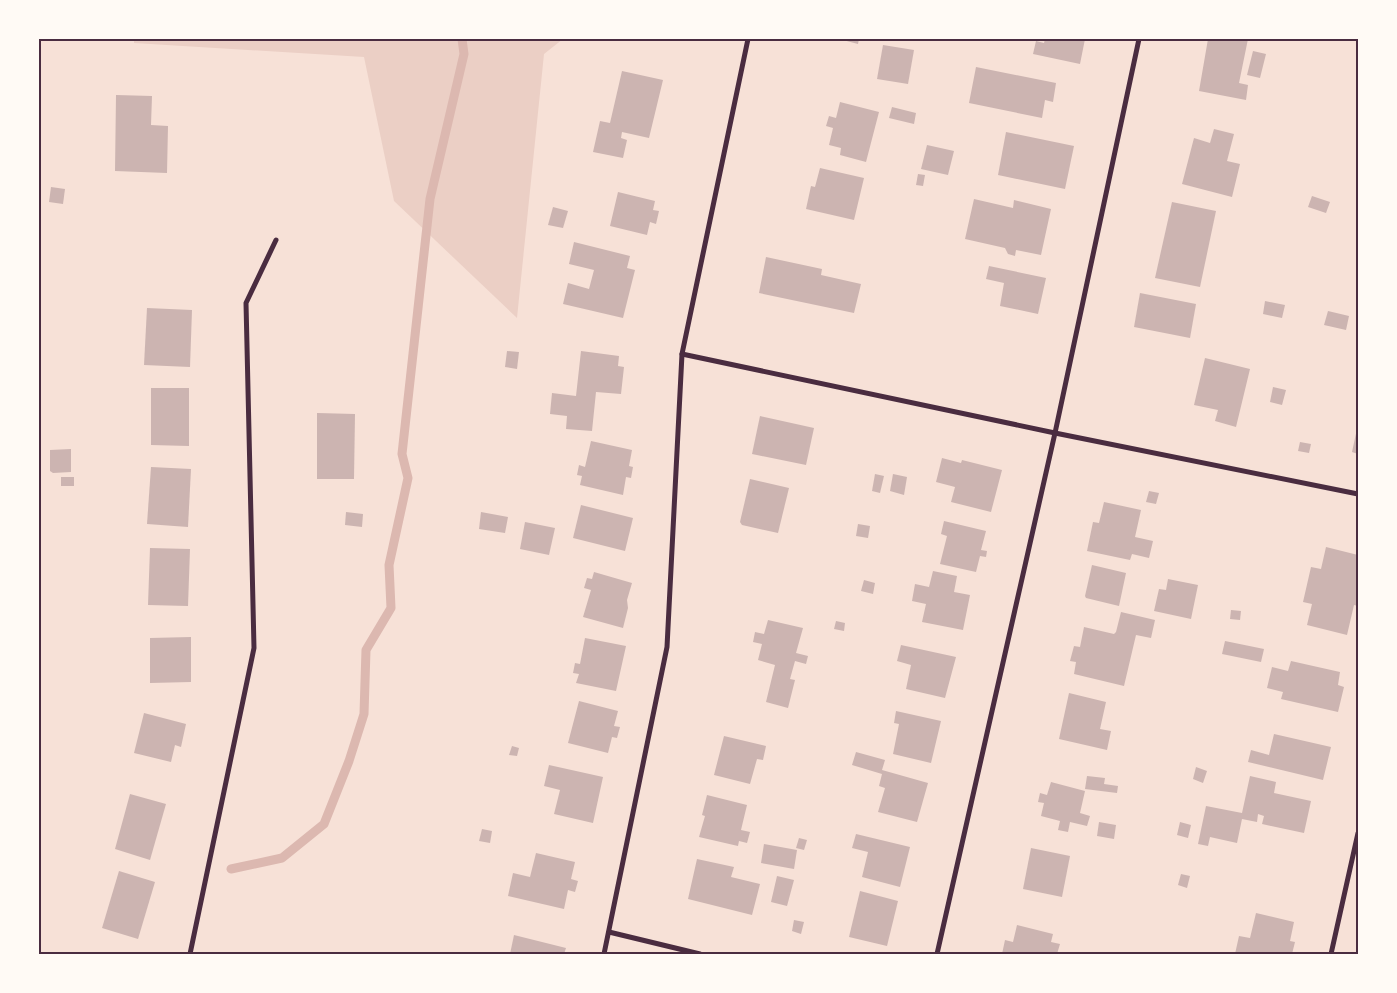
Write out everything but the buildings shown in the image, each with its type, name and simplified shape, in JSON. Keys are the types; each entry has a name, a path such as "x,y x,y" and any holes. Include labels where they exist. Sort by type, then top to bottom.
{"street":[{"path":"604,954 667,647 682,354 748,39"},
{"path":"937,954 1055,433 1139,39"},
{"path":"190,954 254,648 246,302 276,240"},
{"path":"682,354 1055,433 1358,494"},
{"path":"1331,954 1358,833"},
{"path":"609,932 700,954"}],"shaded area":[{"path":"134,39 563,39 544,54 517,318 394,201 364,57 134,43"}],"waterway":[{"path":"231,869 282,858 324,824 349,761 364,714 366,650 391,608 389,565 408,478 402,454 430,199 464,54 462,39"}]}
